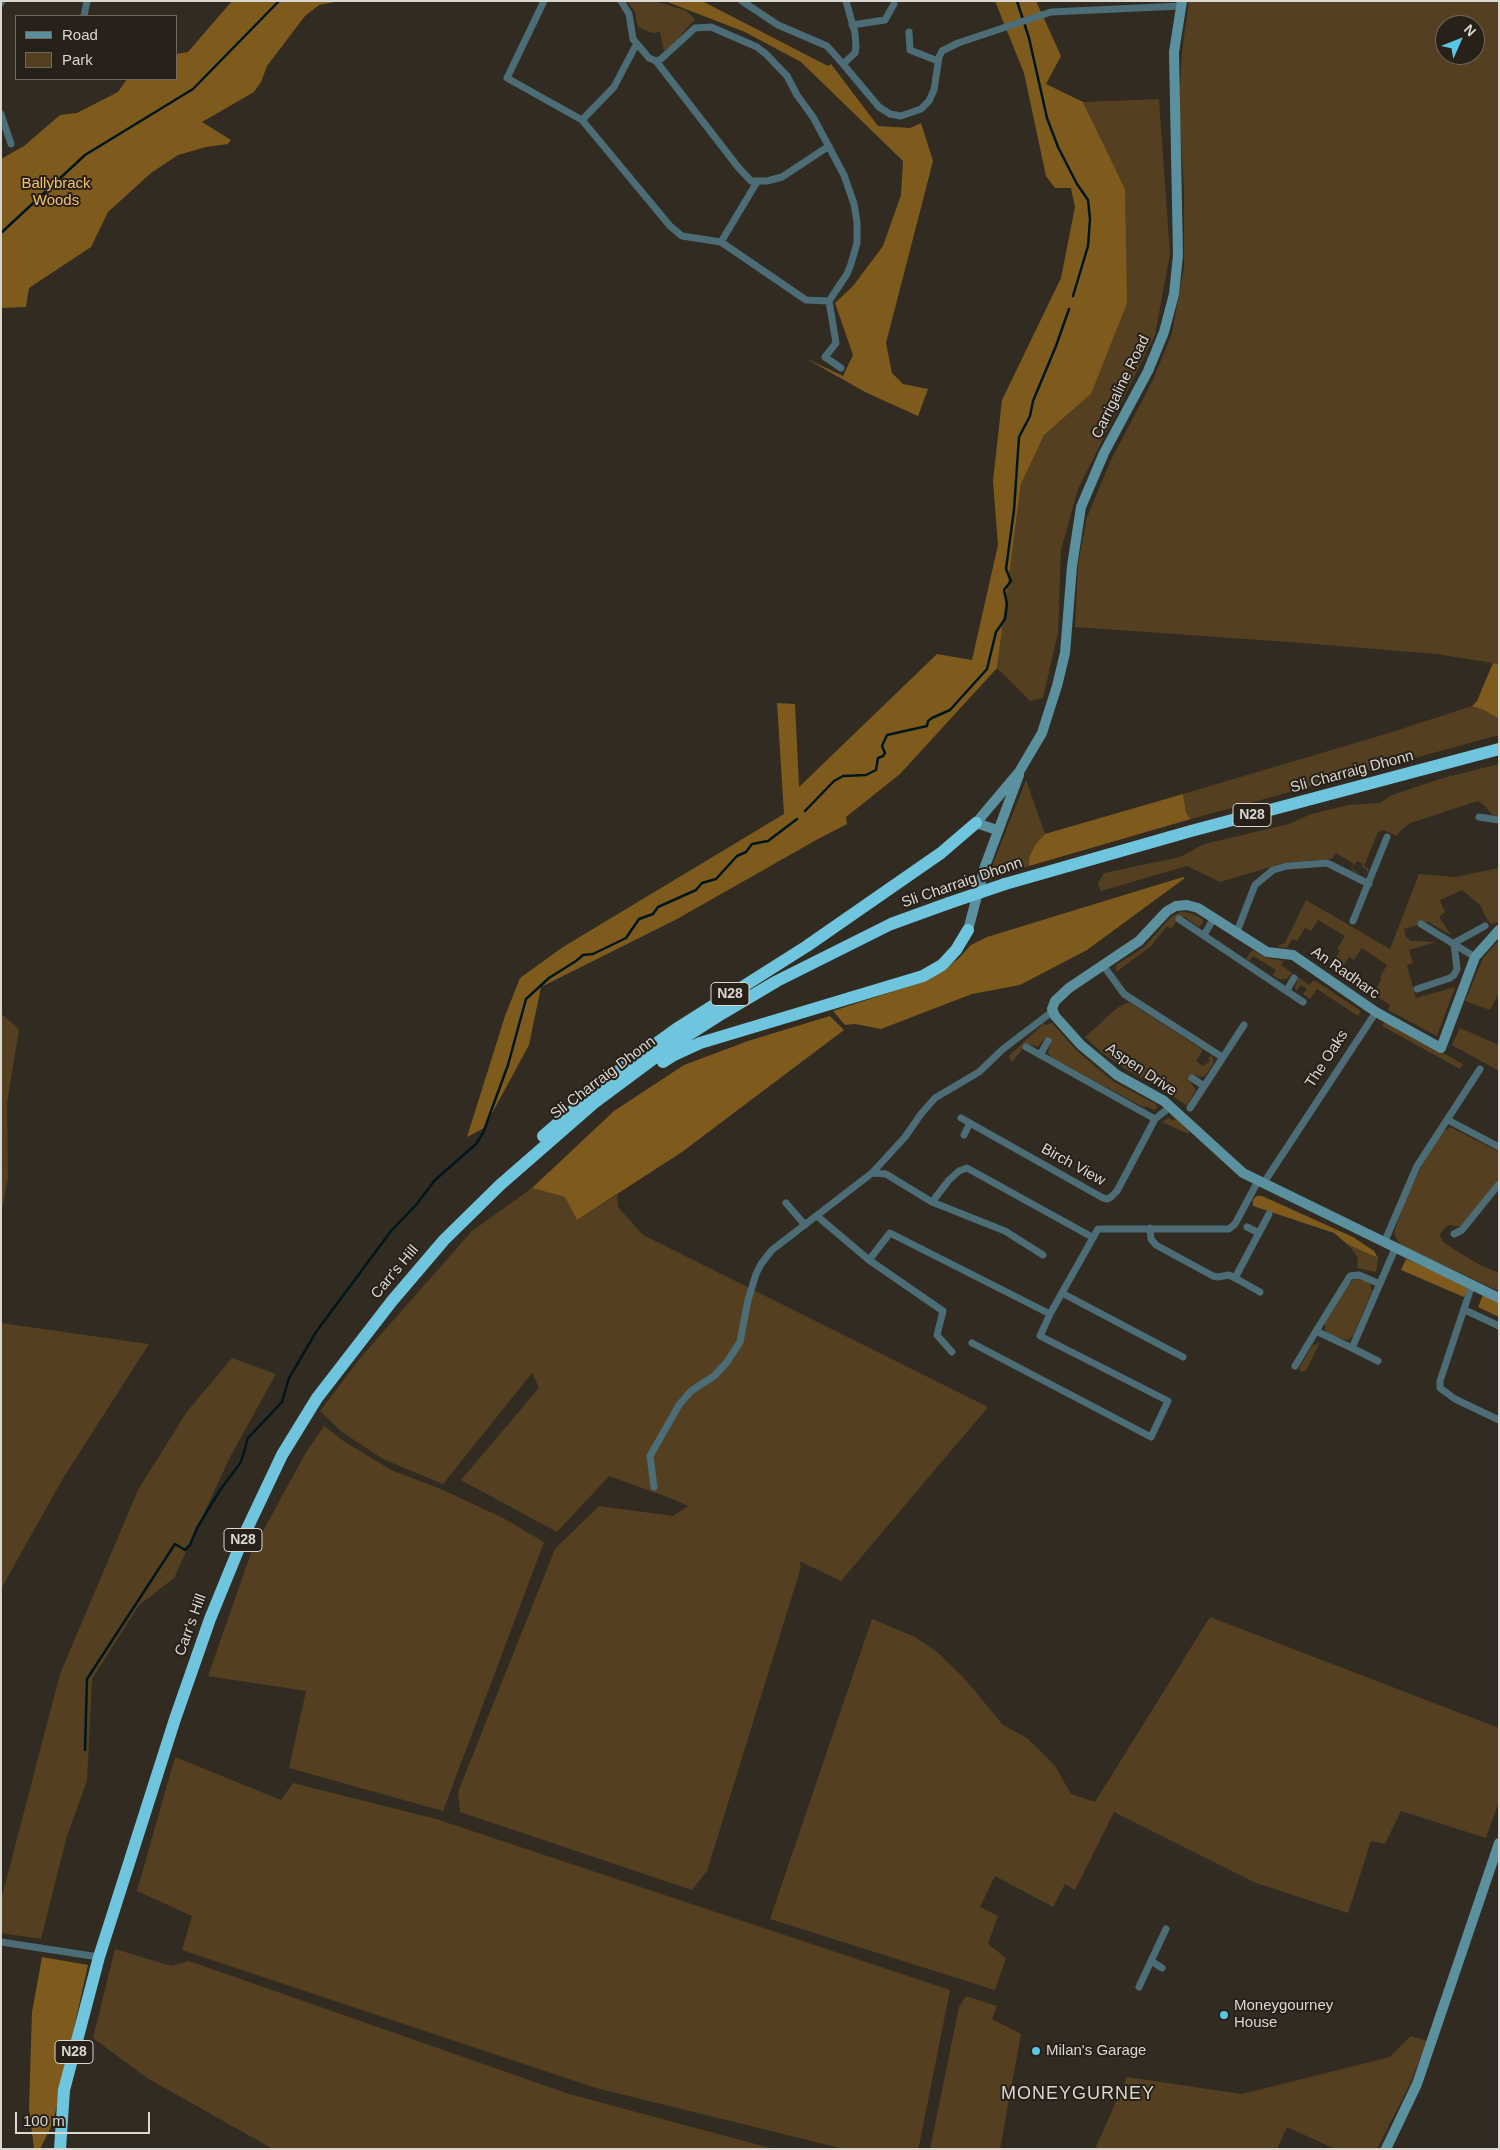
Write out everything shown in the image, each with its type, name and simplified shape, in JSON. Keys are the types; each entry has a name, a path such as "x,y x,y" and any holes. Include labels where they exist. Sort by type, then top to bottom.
{"highway":[{"name":"Sli Charraig Dhonn","path":"500,1185 594,1103 668,1048 723,1013 842,948 891,924 1005,884 1191,831 1499,749"},
{"name":"N28","path":"500,1185 521,1158 556,1123 618,1071 676,1029 806,946 918,869 941,853 976,823"},
{"name":"N28","path":"500,1185 524,1171 617,1095 674,1055 727,1034 922,976 942,965 956,950 968,930"},
{"name":"Carr's Hill","path":"60,2149 64,2090 99,1957 172,1728 210,1619 246,1531 282,1455 317,1398 392,1301 444,1240 500,1185"}],"street":[{"path":"84,15 87,1"},
{"path":"544,1 508,78 582,120 682,236 721,242 806,300 830,301"},
{"path":"621,1 629,14 633,39 636,45 649,58 656,61 751,181 757,182 782,177 830,146"},
{"path":"742,1 778,26 826,46 880,107 890,114 901,116 921,109 929,101 934,90 938,60 942,51 958,43 1051,12 1182,4"},
{"path":"843,64 855,53 855,40 846,1"},
{"path":"852,25 885,20 894,4"},
{"name":"Carrigaline Road","path":"976,823 1020,772 1042,733 1063,660 1072,566 1081,507 1104,454 1148,371 1164,332 1174,294 1178,255 1174,52 1182,4"},
{"path":"656,61 675,48 690,31 698,26 711,27 757,47 776,63 787,76 830,146 844,175 854,204 857,222 857,242 851,264 830,301 836,343 825,357 842,368"},
{"path":"909,32 910,50 938,60"},
{"path":"582,120 614,87 636,45"},
{"path":"1,114 11,144"},
{"path":"721,242 757,182"},
{"name":"Carrigaline Road","path":"968,930 997,830 1015,789 1020,772"},
{"path":"1479,818 1499,820"},
{"path":"976,823 997,830"},
{"path":"1353,921 1387,837"},
{"path":"654,1486 650,1456 678,1405 691,1391 714,1376 727,1362 740,1342 748,1300 761,1264 772,1250 872,1173 900,1144 935,1098 979,1072 1003,1049 1053,1011 1053,1004 1068,988 1139,941 1174,906 1183,904 1192,906 1214,918 1236,934 1255,885 1273,870 1287,866 1327,863 1369,884"},
{"path":"1204,935 1214,918"},
{"path":"1179,919 1303,1002"},
{"path":"1421,924 1475,957"},
{"path":"1454,943 1485,926"},
{"path":"1376,1012 1441,1048 1475,957 1499,930"},
{"name":"An Radharc","path":"1236,934 1267,952 1293,955 1376,1012"},
{"path":"1417,989 1454,975 1457,969 1454,943"},
{"path":"1103,965 1124,994 1222,1058"},
{"path":"1287,990 1294,978"},
{"name":"Aspen Drive","path":"1053,1011 1081,1045 1110,1069 1155,1095 1182,1116 1229,1162 1243,1173 1394,1249 1499,1298"},
{"name":"The Oaks","path":"1150,1228 1229,1229 1235,1224 1376,1012"},
{"name":"Aspen Drive","path":"1190,1108 1244,1025"},
{"path":"1040,1055 1048,1041"},
{"path":"1026,1047 1155,1119"},
{"path":"1384,1243 1417,1166 1480,1069"},
{"name":"Aspen Drive","path":"1192,1078 1204,1086"},
{"name":"Birch View","path":"962,1118 1102,1198 1107,1199 1117,1191 1155,1119 1170,1107"},
{"path":"1448,1120 1499,1147"},
{"path":"964,1134 970,1123"},
{"path":"932,1202 949,1180 959,1171 966,1168 1092,1237"},
{"path":"872,1173 886,1174 932,1202 1005,1231 1043,1255"},
{"path":"1454,1234 1462,1230 1499,1184"},
{"path":"786,1203 805,1225"},
{"path":"1235,1278 1269,1214"},
{"path":"817,1216 869,1260 943,1311 937,1335 952,1352"},
{"path":"1247,1227 1259,1233"},
{"path":"972,1343 1151,1437 1168,1401 1040,1336 1095,1232 1101,1228 1150,1228 1152,1243 1213,1276 1229,1275 1260,1292"},
{"path":"869,1260 890,1232 1050,1314"},
{"path":"1352,1348 1394,1249"},
{"path":"1295,1366 1350,1276 1359,1275 1380,1284"},
{"path":"1472,1285 1440,1381 1440,1388 1455,1399 1499,1420"},
{"path":"1062,1294 1184,1357"},
{"path":"1465,1310 1499,1326"},
{"path":"1316,1331 1378,1361"},
{"path":"1386,2149 1417,2084 1499,1843"},
{"path":"1139,1987 1166,1929"},
{"path":"1,1942 99,1957"},
{"path":"1151,1961 1162,1968"}],"green space":[{"name":"Ballybrack Woods","path":"232,1 340,1 319,5 305,16 267,66 261,82 254,92 202,122 231,140 228,144 206,147 178,155 151,173 108,212 91,247 29,288 26,307 1,308 1,159 24,146 60,115 77,113 118,92 126,80 178,80 178,54 188,52"},
{"path":"627,1 654,1 685,10 695,19 674,43 664,51 660,32 652,33 638,27 635,12"},
{"path":"665,1 702,1 828,66 831,64 878,126 910,128 921,123 933,161 886,343 892,373 903,384 928,389 918,416 867,393 805,358 843,376 853,355 835,303 853,286 883,246 901,195 903,161 801,62 745,32"},
{"path":"995,1 1036,1 1061,56 1046,84 1083,102 1125,189 1127,303 1091,394 1044,435 1021,484 997,668 900,774 846,817 847,824 677,919 541,987 529,1045 484,1128 467,1137 505,1016 520,978 563,947 784,814 777,703 795,704 799,787 937,654 972,660 998,545 993,481 1002,400 1061,278 1075,207 1071,188 1055,188 1046,176 1024,73"},
{"path":"1189,1 1499,1 1499,664 1437,654 1075,627 1078,564 1087,517 1111,460 1153,380 1172,333 1184,267 1184,190 1180,88 1182,51"},
{"path":"1159,99 1170,254 1155,335 1078,489 1061,550 1058,633 1043,698 1030,701 997,668 1021,484 1044,435 1091,394 1125,189 1083,102"},
{"path":"1493,663 1499,664 1499,719 1484,710 1472,706 1477,701"},
{"path":"1472,706 1484,710 1499,719 1499,735 1191,819 1186,813 1183,794 1389,733"},
{"path":"1499,764 1499,817 1492,815 1478,801 1410,823 1397,836 1383,830 1378,832 1364,866 1369,869 1367,873 1367,870 1362,867 1363,864 1357,861 1352,869 1362,875 1351,870 1354,864 1336,853 1332,859 1288,862 1220,882 1187,866 1101,891 1098,883 1104,873 1180,857 1204,844 1289,824 1311,814 1349,805 1380,803 1392,795 1443,778"},
{"path":"1026,780 1045,834 1035,845 1029,858 1029,866 986,881"},
{"path":"1183,794 1186,813 1191,819 1029,866 1029,858 1035,845 1045,834"},
{"path":"1499,868 1499,922 1491,924 1481,906 1462,890 1440,900 1445,912 1439,917 1451,935 1428,922 1404,929 1406,937 1411,941 1436,942 1409,950 1413,963 1407,965 1416,998 1455,987 1437,1036 1388,1010 1390,1005 1378,997 1380,995 1378,993 1375,995 1373,993 1382,979 1380,977 1387,965 1362,948 1354,960 1349,957 1342,968 1331,965 1340,951 1337,949 1345,936 1318,920 1311,931 1305,928 1297,941 1292,939 1287,948 1276,946 1285,943 1306,900 1390,949 1419,874 1455,877"},
{"path":"1183,877 1185,878 1087,950 1020,985 972,994 881,1029 855,1024 845,1025 833,1011 928,980 958,959 971,945 987,937"},
{"path":"1181,912 1199,917 1203,920 1203,923 1199,927 1185,917 1180,917 1171,929 1167,926 1150,947 1116,972 1116,965 1144,947 1172,916"},
{"path":"1499,940 1499,993 1490,1010 1465,1001 1483,958"},
{"path":"1252,950 1267,958 1284,961 1281,965 1309,985 1314,980 1361,1011 1358,1016 1317,989 1310,999 1303,994 1307,989 1301,985 1296,991 1295,986 1298,979 1291,974 1286,979 1278,979 1273,975 1276,970 1253,956 1249,961 1246,959"},
{"path":"1129,1002 1203,1050 1196,1061 1203,1066 1210,1061 1208,1059 1212,1056 1214,1062 1206,1075 1201,1077 1193,1074 1189,1080 1196,1090 1187,1106 1167,1092 1127,1070 1102,1053 1085,1037 1117,1008"},
{"path":"1,1014 19,1029 7,1103 8,1177 1,1214"},
{"path":"830,1016 844,1030 682,1152 577,1220 565,1197 532,1188 614,1111 684,1065 748,1041"},
{"path":"1385,1021 1463,1064 1460,1069 1382,1026"},
{"path":"1044,1023 1046,1025 1052,1023 1077,1051 1114,1082 1156,1104 1157,1108 1154,1110 1146,1106 1145,1108 1052,1058 1048,1052 1051,1043 1044,1039 1038,1047 1027,1044 1012,1062 1009,1056"},
{"path":"1460,1028 1499,1045 1499,1071 1452,1045"},
{"path":"1170,1114 1190,1130 1188,1134 1162,1122 1168,1118 1174,1121 1175,1119"},
{"path":"1450,1127 1499,1152 1499,1178 1461,1227 1447,1226 1440,1234 1441,1238 1443,1242 1455,1250 1482,1266 1499,1273 1499,1291 1406,1248 1399,1243 1394,1233 1403,1206 1423,1163 1442,1132"},
{"path":"532,1188 565,1197 577,1220 617,1195 618,1207 643,1235 988,1407 841,1581 799,1561 801,1567 707,1871 692,1890 460,1812 458,1792 555,1549 599,1506 673,1516 688,1506 609,1476 557,1532 461,1480 539,1388 532,1373 443,1484 383,1459 342,1432 320,1411 361,1357 472,1231"},
{"path":"1256,1196 1262,1196 1353,1237 1374,1251 1378,1258 1347,1244 1334,1233 1253,1206 1253,1200"},
{"path":"1347,1244 1378,1258 1375,1272 1357,1268 1358,1259"},
{"path":"1406,1259 1469,1286 1464,1297 1401,1270"},
{"path":"1356,1278 1370,1283 1372,1291 1353,1336 1348,1340 1342,1339 1325,1330 1325,1322 1348,1284"},
{"path":"1483,1295 1499,1303 1499,1317 1478,1307"},
{"path":"1,1323 149,1344 62,1480 1,1589"},
{"path":"1320,1342 1306,1371 1301,1372 1299,1368 1313,1344 1315,1345"},
{"path":"232,1358 276,1374 229,1459 174,1578 139,1605 92,1679 87,1781 67,1836 41,1939 1,1933 1,1900 60,1674 138,1490 186,1413"},
{"path":"324,1426 342,1440 391,1470 443,1490 503,1518 544,1542 443,1811 289,1768 306,1691 208,1676 251,1553 305,1454"},
{"path":"1210,1617 1499,1728 1499,1801 1486,1838 1401,1811 1385,1844 1371,1841 1348,1913 1256,1883 1114,1812 1075,1890 1065,1884 1053,1907 995,1876 980,1907 998,1916 988,1944 1006,1958 995,1990 770,1919 872,1619 915,1637 937,1652 964,1678 1003,1725 1027,1738 1055,1766 1071,1794 1095,1802"},
{"path":"175,1757 281,1800 293,1783 436,1819 950,1990 919,2146 917,2149 844,2149 596,2088 182,1950 192,1916 137,1891"},
{"path":"115,1949 171,1966 189,1961 569,2094 774,2149 273,2149 147,2078 93,2038"},
{"path":"42,1957 88,1965 53,2123 40,2149 34,2149 29,2108 32,2012"},
{"path":"966,1996 997,2006 992,2019 1021,2034 1000,2149 930,2149 959,2007"},
{"path":"1411,2036 1427,2041 1410,2084 1377,2149 1335,2149 1287,2127 1277,2149 1095,2149 1127,2077 1242,2094 1390,2057"}],"waterway":[{"path":"1,233 85,155 193,89 279,1"},
{"path":"1017,1 1029,38 1047,118 1058,147 1077,184 1088,200 1090,219 1088,246 1073,296"},
{"path":"805,811 834,781 843,776 866,775 876,770 878,758 885,753 882,746 887,735 927,726 928,721 932,718 950,710 987,669 996,632 1005,619 1007,604 1004,590 1011,581 1006,569 1014,510 1019,437 1030,416 1033,401 1069,309"},
{"path":"85,1750 87,1679 175,1544 185,1550 190,1545 197,1528 220,1490 241,1462 248,1438 282,1402 289,1378 316,1332 391,1231 416,1205 435,1180 476,1144 483,1133 508,1065 526,999 549,978 583,955 593,954 626,938 639,919 653,914 658,907 696,890 702,883 716,879 737,856 746,852 752,844 768,841 797,819"}],"place":[{"name":"Moneygourney House","path":"1224,2015"},
{"name":"Milan's Garage","path":"1036,2051"}],"district":[{"name":"MONEYGURNEY","path":"1078,2094"}]}
